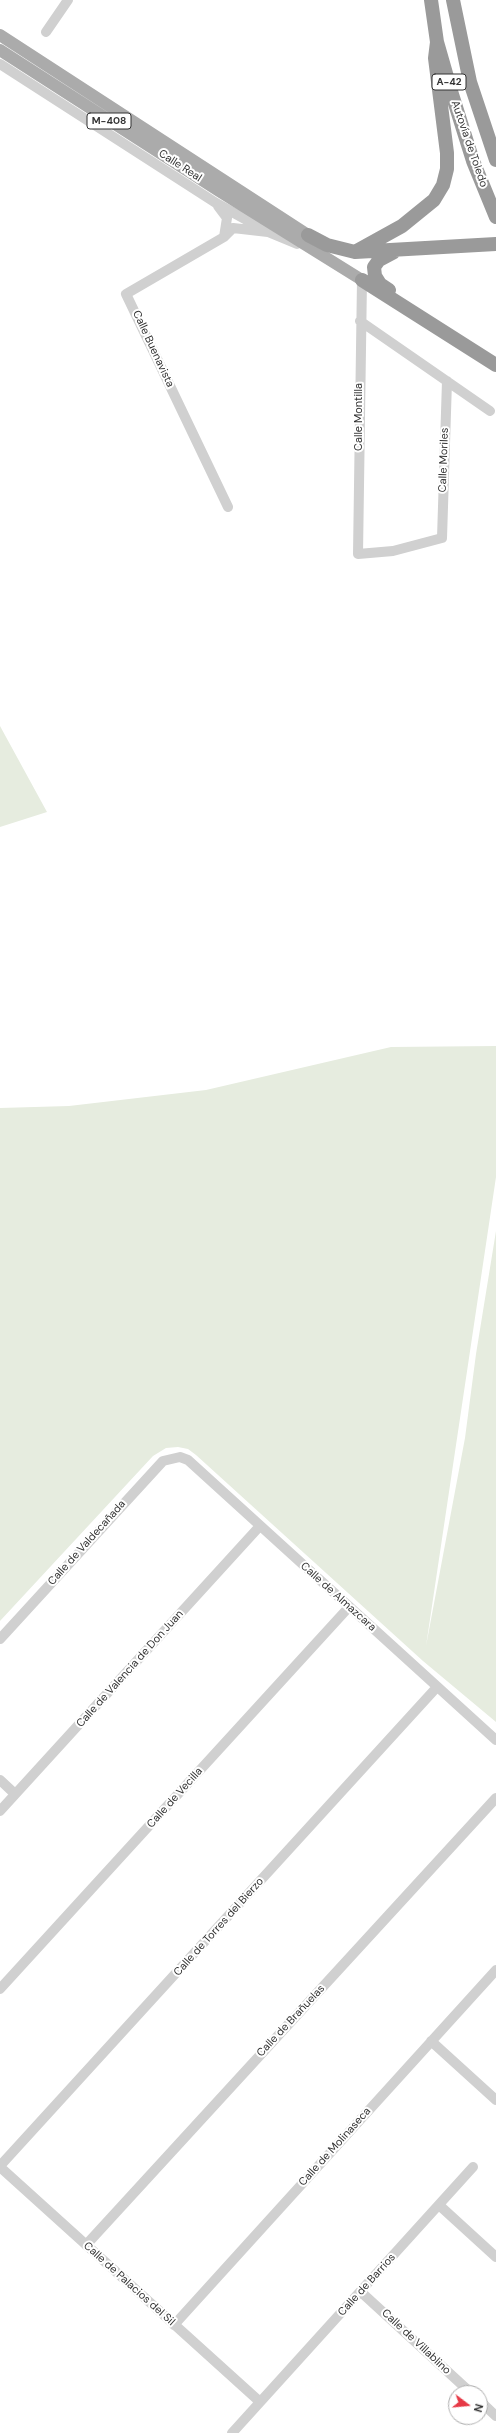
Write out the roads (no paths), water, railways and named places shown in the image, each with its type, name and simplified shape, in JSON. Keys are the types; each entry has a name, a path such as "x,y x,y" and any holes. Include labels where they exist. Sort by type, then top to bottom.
{"highway":[{"name":"Autovía de Toledo","path":"431,0 438,42 473,161 496,216"},
{"name":"Autovía de Toledo","path":"452,0 470,82 496,160"},
{"path":"354,252 402,226 434,200 443,186 447,169 447,153 435,58 438,42"},
{"path":"308,235 327,245 354,252 396,251 491,244"},
{"path":"396,251 379,260 374,267 375,276 380,284 430,317 464,344"},
{"path":"362,280 496,365"}],"main road":[{"name":"Calle Real","path":"0,35 308,235"},
{"name":"Calle Real","path":"0,50 315,252 362,280"}],"street":[{"path":"46,32 68,0"},
{"path":"0,64 216,203 268,232"},
{"path":"216,203 227,218 224,237"},
{"name":"Calle Buenavista","path":"228,507 126,294 224,237 233,228 268,232 315,252"},
{"name":"Calle Montilla","path":"362,280 360,321 358,554 392,551 442,538"},
{"path":"360,321 490,411"},
{"name":"Calle Moriles","path":"442,538 447,381"},
{"name":"Calle de Almazcara","path":"180,1457 188,1460 259,1527 496,1740"},
{"name":"Calle de Valdecañada","path":"0,1639 163,1461 180,1457"},
{"name":"Calle de Valencia de Don Juan","path":"0,1811 259,1527"},
{"name":"Calle de Vecilla","path":"0,1989 349,1607"},
{"name":"Calle de Torres del Bierzo","path":"0,2167 438,1687"},
{"path":"0,1780 15,1794"},
{"name":"Calle de Brañuelas","path":"86,2245 496,1798"},
{"name":"Calle de Molinaseca","path":"174,2325 496,1970"},
{"path":"431,2041 496,2100"},
{"name":"Calle de Palacios del Sil","path":"0,2167 259,2401"},
{"name":"Calle de Barrios","path":"232,2433 259,2401 361,2292 473,2168"},
{"path":"439,2205 496,2257"},
{"name":"Calle de Villablino","path":"361,2292 462,2385"},
{"path":"488,2408 496,2416"}]}
